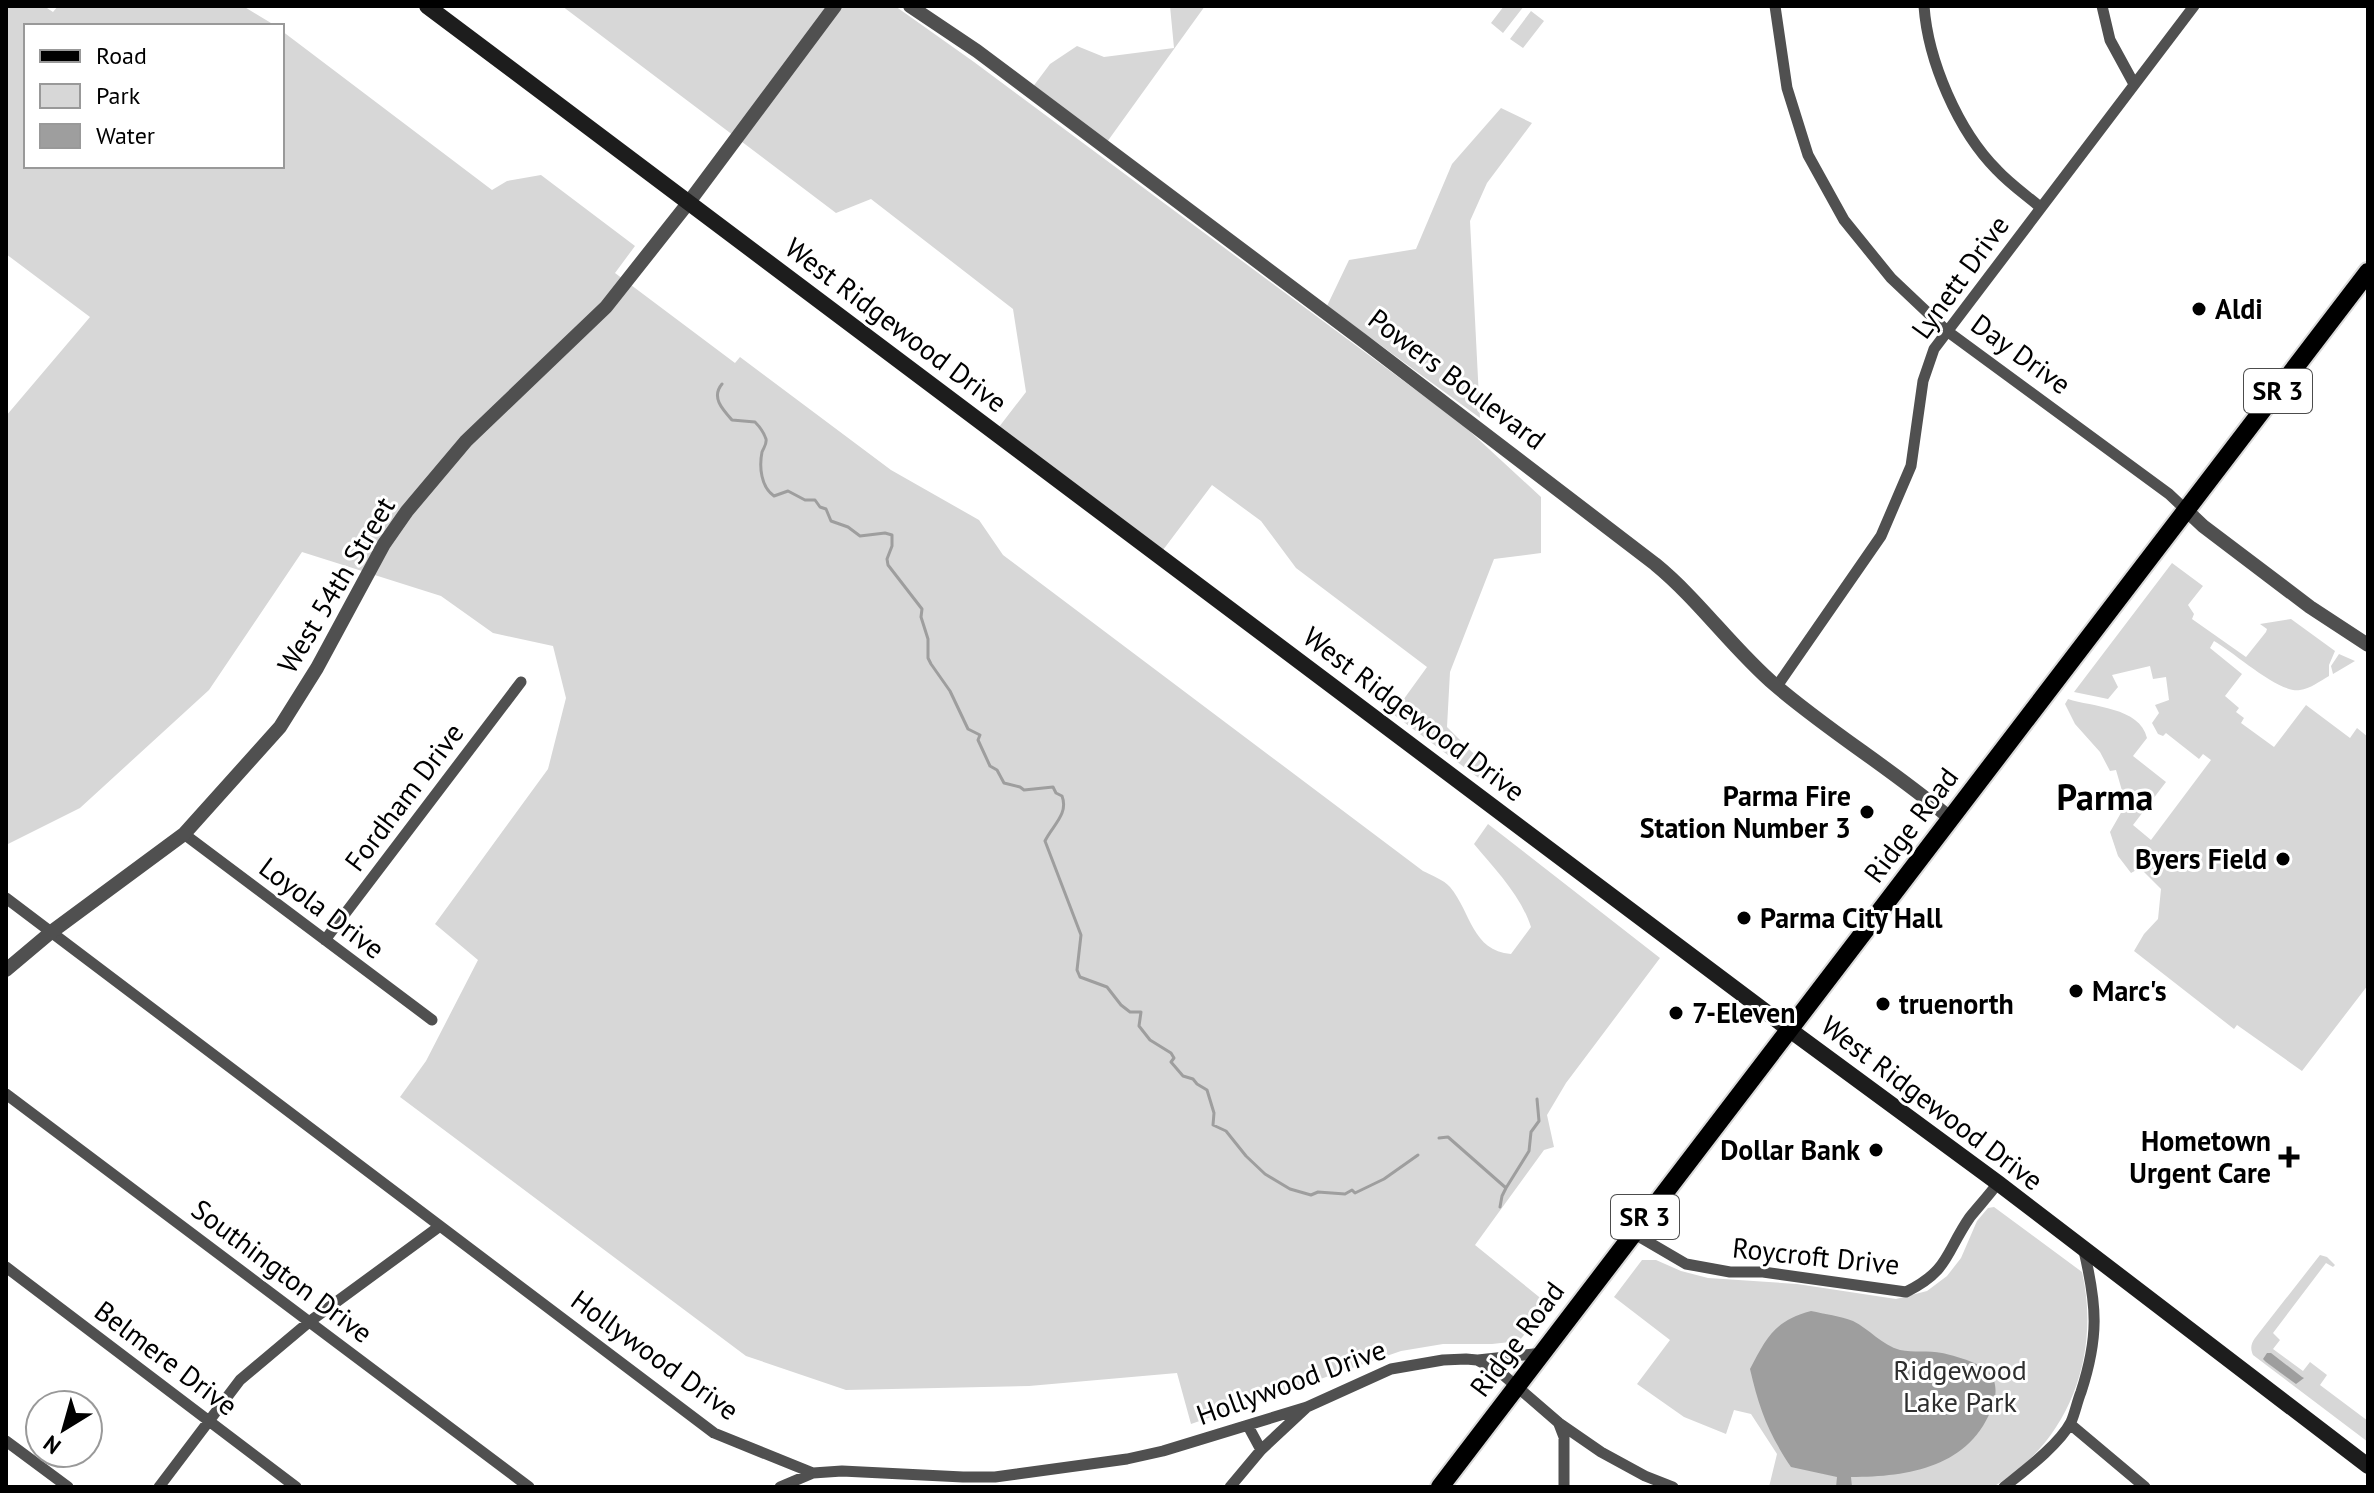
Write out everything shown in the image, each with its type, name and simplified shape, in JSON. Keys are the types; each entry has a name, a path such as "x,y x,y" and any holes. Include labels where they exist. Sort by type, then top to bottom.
{"main road":[{"name":"West Ridgewood Drive","path":"427,6 1998,1183 2368,1466"},
{"name":"Ridge Road","path":"1440,1487 2368,272"}],"street":[{"name":"West 54th Street","path":"6,970 50,933 184,834 280,727 317,668 384,544 407,511 466,441 606,307 689,202 835,6"},
{"name":"Powers Boulevard","path":"910,6 977,51 1655,564 1693,599 1733,646 1777,686 1951,819"},
{"name":"Day Drive","path":"1775,6 1787,88 1808,155 1844,220 1891,278 1947,331 2169,494 2203,526 2310,607 2368,645"},
{"path":"1924,6 1932,54 1967,131 1996,170 2040,207"},
{"path":"2102,6 2110,40 2134,84"},
{"name":"Lynett Drive","path":"1777,686 1881,536 1911,466 1923,381 1934,349 2194,6"},
{"name":"Fordham Drive","path":"325,940 521,682"},
{"name":"Loyola Drive","path":"184,834 432,1020"},
{"name":"Hollywood Drive","path":"6,898 714,1433 813,1473 842,1471 995,1477 1127,1459 1196,1443 1307,1407 1391,1369 1443,1360 1543,1353"},
{"name":"Southington Drive","path":"6,1094 529,1487"},
{"name":"Roycroft Drive","path":"1633,1233 1686,1264 1906,1292 1927,1282 1944,1265 1969,1219 1998,1183"},
{"path":"159,1487 240,1380 309,1322 440,1226"},
{"path":"2004,1487 2041,1457 2070,1424 2087,1373 2095,1331 2093,1290 2084,1251"},
{"name":"Belmere Drive","path":"6,1267 296,1487"},
{"path":"1477,1360 1501,1373 1559,1423 1619,1463 1673,1487"},
{"path":"1230,1487 1261,1450 1307,1407"},
{"path":"1559,1423 1564,1437 1564,1487"},
{"path":"2070,1424 2145,1487"},
{"path":"1248,1426 1261,1450"},
{"path":"6,1441 68,1487"},
{"path":"842,1471 844,1487"},
{"path":"780,1487 813,1473"}],"green space":[{"path":"6,6 44,6 53,12 58,6 243,6 273,24 24,24 24,168 284,168 284,33 492,190 507,181 541,175 635,246 615,273 735,363 740,357 891,470 979,520 1003,555 1423,871 1447,884 1488,946 1511,954 1531,927 1514,894 1474,844 1488,824 1660,958 1566,1083 1547,1115 1554,1147 1544,1150 1475,1245 1549,1305 1519,1341 1443,1344 1401,1351 1191,1424 1177,1373 1029,1386 846,1390 746,1356 400,1097 426,1061 478,960 435,924 548,769 566,698 553,646 493,633 441,596 302,552 209,690 80,808 6,845 6,416 90,317 6,254"},
{"path":"562,6 895,6 1463,425 1541,497 1541,553 1494,559 1450,672 1447,727 1488,768 1480,779 1393,714 1427,667 1296,568 1261,521 1212,485 1163,550 999,427 1026,392 1013,309 871,199 836,213"},
{"path":"1170,6 1205,6 1107,142 1032,88 1050,64 1077,46 1104,57 1174,48"},
{"path":"1504,6 1524,6 1503,33 1491,23"},
{"path":"1531,11 1544,21 1523,48 1510,39"},
{"path":"1501,108 1532,123 1487,183 1470,221 1480,418 1327,306 1349,260 1416,249 1452,164"},
{"path":"2172,563 2203,586 2188,605 2194,614 2192,619 2246,657 2266,632 2267,629 2260,624 2291,619 2335,651 2329,665 2329,676 2300,690 2281,686 2214,641 2210,648 2242,674 2225,696 2239,708 2236,712 2244,718 2241,723 2274,747 2306,705 2350,738 2357,728 2368,737 2368,985 2302,1071 2237,1025 2234,1029 2134,951 2158,919 2161,889 2140,868 2131,873 2118,856 2110,832 2125,801 2116,770 2110,771 2100,752 2075,724 2065,704 2068,699 2114,710 2135,720 2143,728 2147,738 2133,756 2166,782 2133,825 2151,840 2211,760 2203,754 2199,759 2166,733 2163,736 2158,734 2152,723 2159,713 2155,705 2169,700 2166,677 2153,679 2150,666 2112,675 2118,687 2108,699 2074,692"},
{"path":"2339,654 2355,661 2333,674 2331,666"},
{"name":"Ridgewood Lake Park","path":"1994,1207 2082,1272 2087,1303 2087,1334 2082,1365 2060,1422 2042,1447 2019,1469 1993,1487 1769,1487 1777,1454 1751,1414 1734,1410 1726,1434 1684,1417 1637,1384 1670,1340 1614,1297 1642,1260 1656,1260 1708,1278 1797,1284 1896,1299 1927,1291 1947,1276 1961,1258 1977,1221 1988,1208"},
{"path":"2320,1255 2335,1265 2326,1263 2273,1333 2280,1340 2273,1349 2303,1371 2310,1362 2327,1375 2320,1385 2368,1421 2368,1442 2252,1353 2255,1338"}],"water":[{"path":"1811,1311 1853,1321 1900,1350 1942,1353 1984,1368 1995,1383 1996,1392 1983,1426 1954,1455 1936,1464 1916,1471 1851,1477 1852,1487 1836,1487 1837,1477 1791,1467 1765,1420 1750,1369 1780,1325"},
{"path":"2267,1353 2304,1378 2296,1384 2263,1359"}],"waterway":[{"path":"722,384 718,398 725,412 732,420 755,422 765,437 761,470 764,482 774,496 788,491 805,500 815,500 826,509 831,521 848,527 860,536 892,535 888,565 922,609 928,658 950,691 968,729 980,735 978,740 990,766 997,770 1004,783 1024,790 1053,787 1062,796 1062,814 1045,841 1081,935 1077,970 1080,977 1107,987 1130,1012 1141,1012 1139,1026 1150,1040 1171,1053 1174,1058 1171,1062 1183,1076 1193,1079 1207,1090 1214,1113 1213,1125 1226,1131 1265,1174 1290,1189 1311,1195 1318,1192 1345,1194 1352,1190 1355,1193 1384,1179 1418,1155"},
{"path":"1506,1188 1529,1151 1531,1132 1539,1121 1537,1099"},
{"path":"1439,1138 1448,1137 1506,1188 1500,1207"}],"place":[{"name":"Aldi","path":"2199,309"},
{"name":"Parma Fire Station Number 3","path":"1867,812"},
{"name":"Byers Field","path":"2283,859"},
{"name":"Parma City Hall","path":"1744,918"},
{"name":"Marc's","path":"2076,991"},
{"name":"truenorth","path":"1883,1004"},
{"name":"7-Eleven","path":"1676,1013"},
{"name":"Dollar Bank","path":"1876,1150"},
{"name":"Hometown Urgent Care","path":"2289,1157"}],"district":[{"name":"Parma","path":"2105,797"}]}
